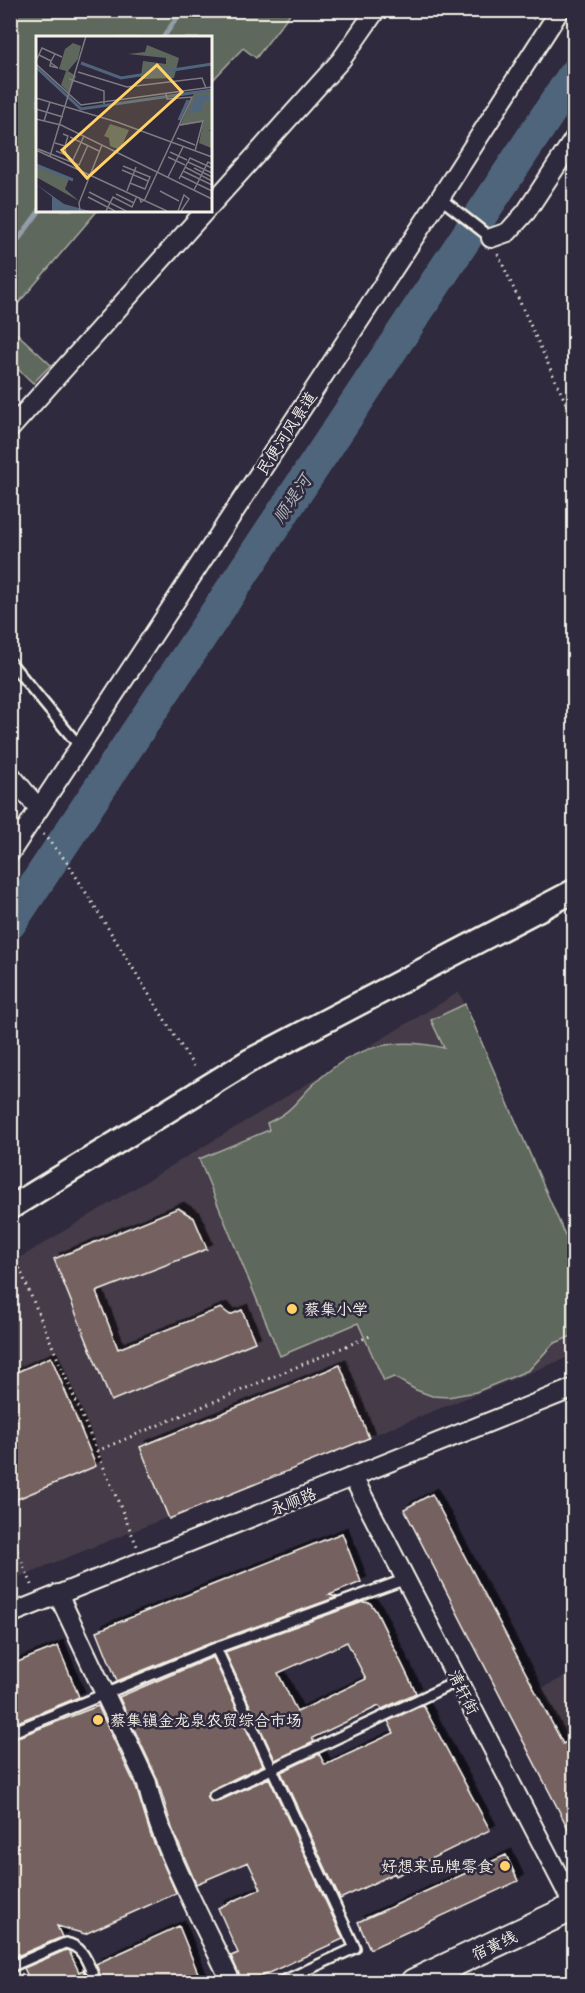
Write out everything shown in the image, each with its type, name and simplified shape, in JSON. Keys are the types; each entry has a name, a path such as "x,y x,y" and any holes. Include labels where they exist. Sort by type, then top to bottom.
{"main road":[{"name":"宿黄线","path":"414,1983 574,1907"}],"street":[{"path":"212,204 341,60 376,10"},
{"name":"民便河风景道","path":"10,853 441,199 560,10"},
{"path":"491,238 508,232 526,212 574,139"},
{"path":"10,429 204,212"},
{"path":"10,774 39,809"},
{"path":"10,1208 249,1061 574,891"},
{"name":"永顺路","path":"10,1614 574,1388"},
{"name":"清轩街","path":"353,1477 574,1907"},
{"path":"58,1594 147,1783 151,1801 165,1836 231,1983"}],"lane":[{"path":"441,199 491,238"},
{"path":"10,662 80,747"},
{"path":"10,1733 216,1648 406,1579"},
{"path":"216,1648 355,1948 281,1983"},
{"path":"214,1796 458,1681"},
{"path":"10,1967 64,1943 74,1944 81,1948 96,1983"}],"path":[{"path":"491,238 574,421"},
{"path":"40,830 67,862 206,1087"},
{"path":"10,1246 144,1560"},
{"path":"97,1451 370,1336"},
{"path":"10,1534 39,1602"}],"shaded area":[{"name":"蔡集小学","path":"459,992 574,1256 574,1355 11,1580 11,1263"},
{"path":"574,1672 574,1756 540,1689"}],"green space":[{"path":"11,10 292,11 256,58 243,48 212,81 212,36 36,36 36,212 96,212 11,312"},
{"path":"10,327 51,365 33,383 11,363"},
{"path":"465,1004 574,1256 574,1335 553,1344 529,1370 476,1392 448,1397 432,1396 394,1377 384,1381 358,1323 280,1356 199,1159 269,1130 267,1123 289,1110 330,1070 360,1053 391,1044 408,1043 444,1048 431,1020"}],"building":[{"path":"178,1208 194,1218 207,1249 96,1292 118,1349 221,1308 230,1315 242,1310 255,1342 111,1401 54,1259"},
{"path":"51,1357 96,1466 10,1502 10,1375"},
{"path":"340,1365 369,1438 169,1519 140,1447"},
{"path":"432,1494 563,1744 574,1738 574,1840 404,1509"},
{"path":"342,1533 361,1582 329,1595 337,1597 213,1642 117,1681 97,1631"},
{"path":"363,1602 370,1603 416,1693 382,1709 379,1706 312,1738 314,1742 275,1760 225,1652","holes":["347,1642 366,1679 297,1712 278,1673"]},
{"path":"58,1646 79,1697 10,1725 10,1665"},
{"path":"213,1657 263,1765 211,1790 208,1798 211,1802 217,1802 269,1778 343,1939 247,1983 243,1983 231,1956 238,1953 218,1908 261,1889 248,1862 196,1884 172,1828 157,1778 119,1697"},
{"path":"423,1705 490,1830 396,1876 395,1873 340,1899 281,1772 319,1754 325,1765 394,1733 388,1721"},
{"path":"98,1706 136,1787 151,1836 176,1893 85,1934 57,1926 62,1937 17,1956 10,1942 10,1740"},
{"path":"506,1855 518,1881 370,1949 358,1922"},
{"path":"179,1926 202,1983 103,1983 96,1964"},
{"path":"66,1950 69,1951 79,1972 83,1970 89,1983 31,1983 24,1968"}],"waterway":[{"path":"164,36 182,10"},
{"name":"顺堤河","path":"10,923 574,75"},
{"path":"10,251 39,212"}],"place":[{"name":"蔡集小学","path":"292,1309"},
{"name":"蔡集镇金龙泉农贸综合市场","path":"98,1720"},
{"name":"好想来品牌零食","path":"505,1866"}]}
